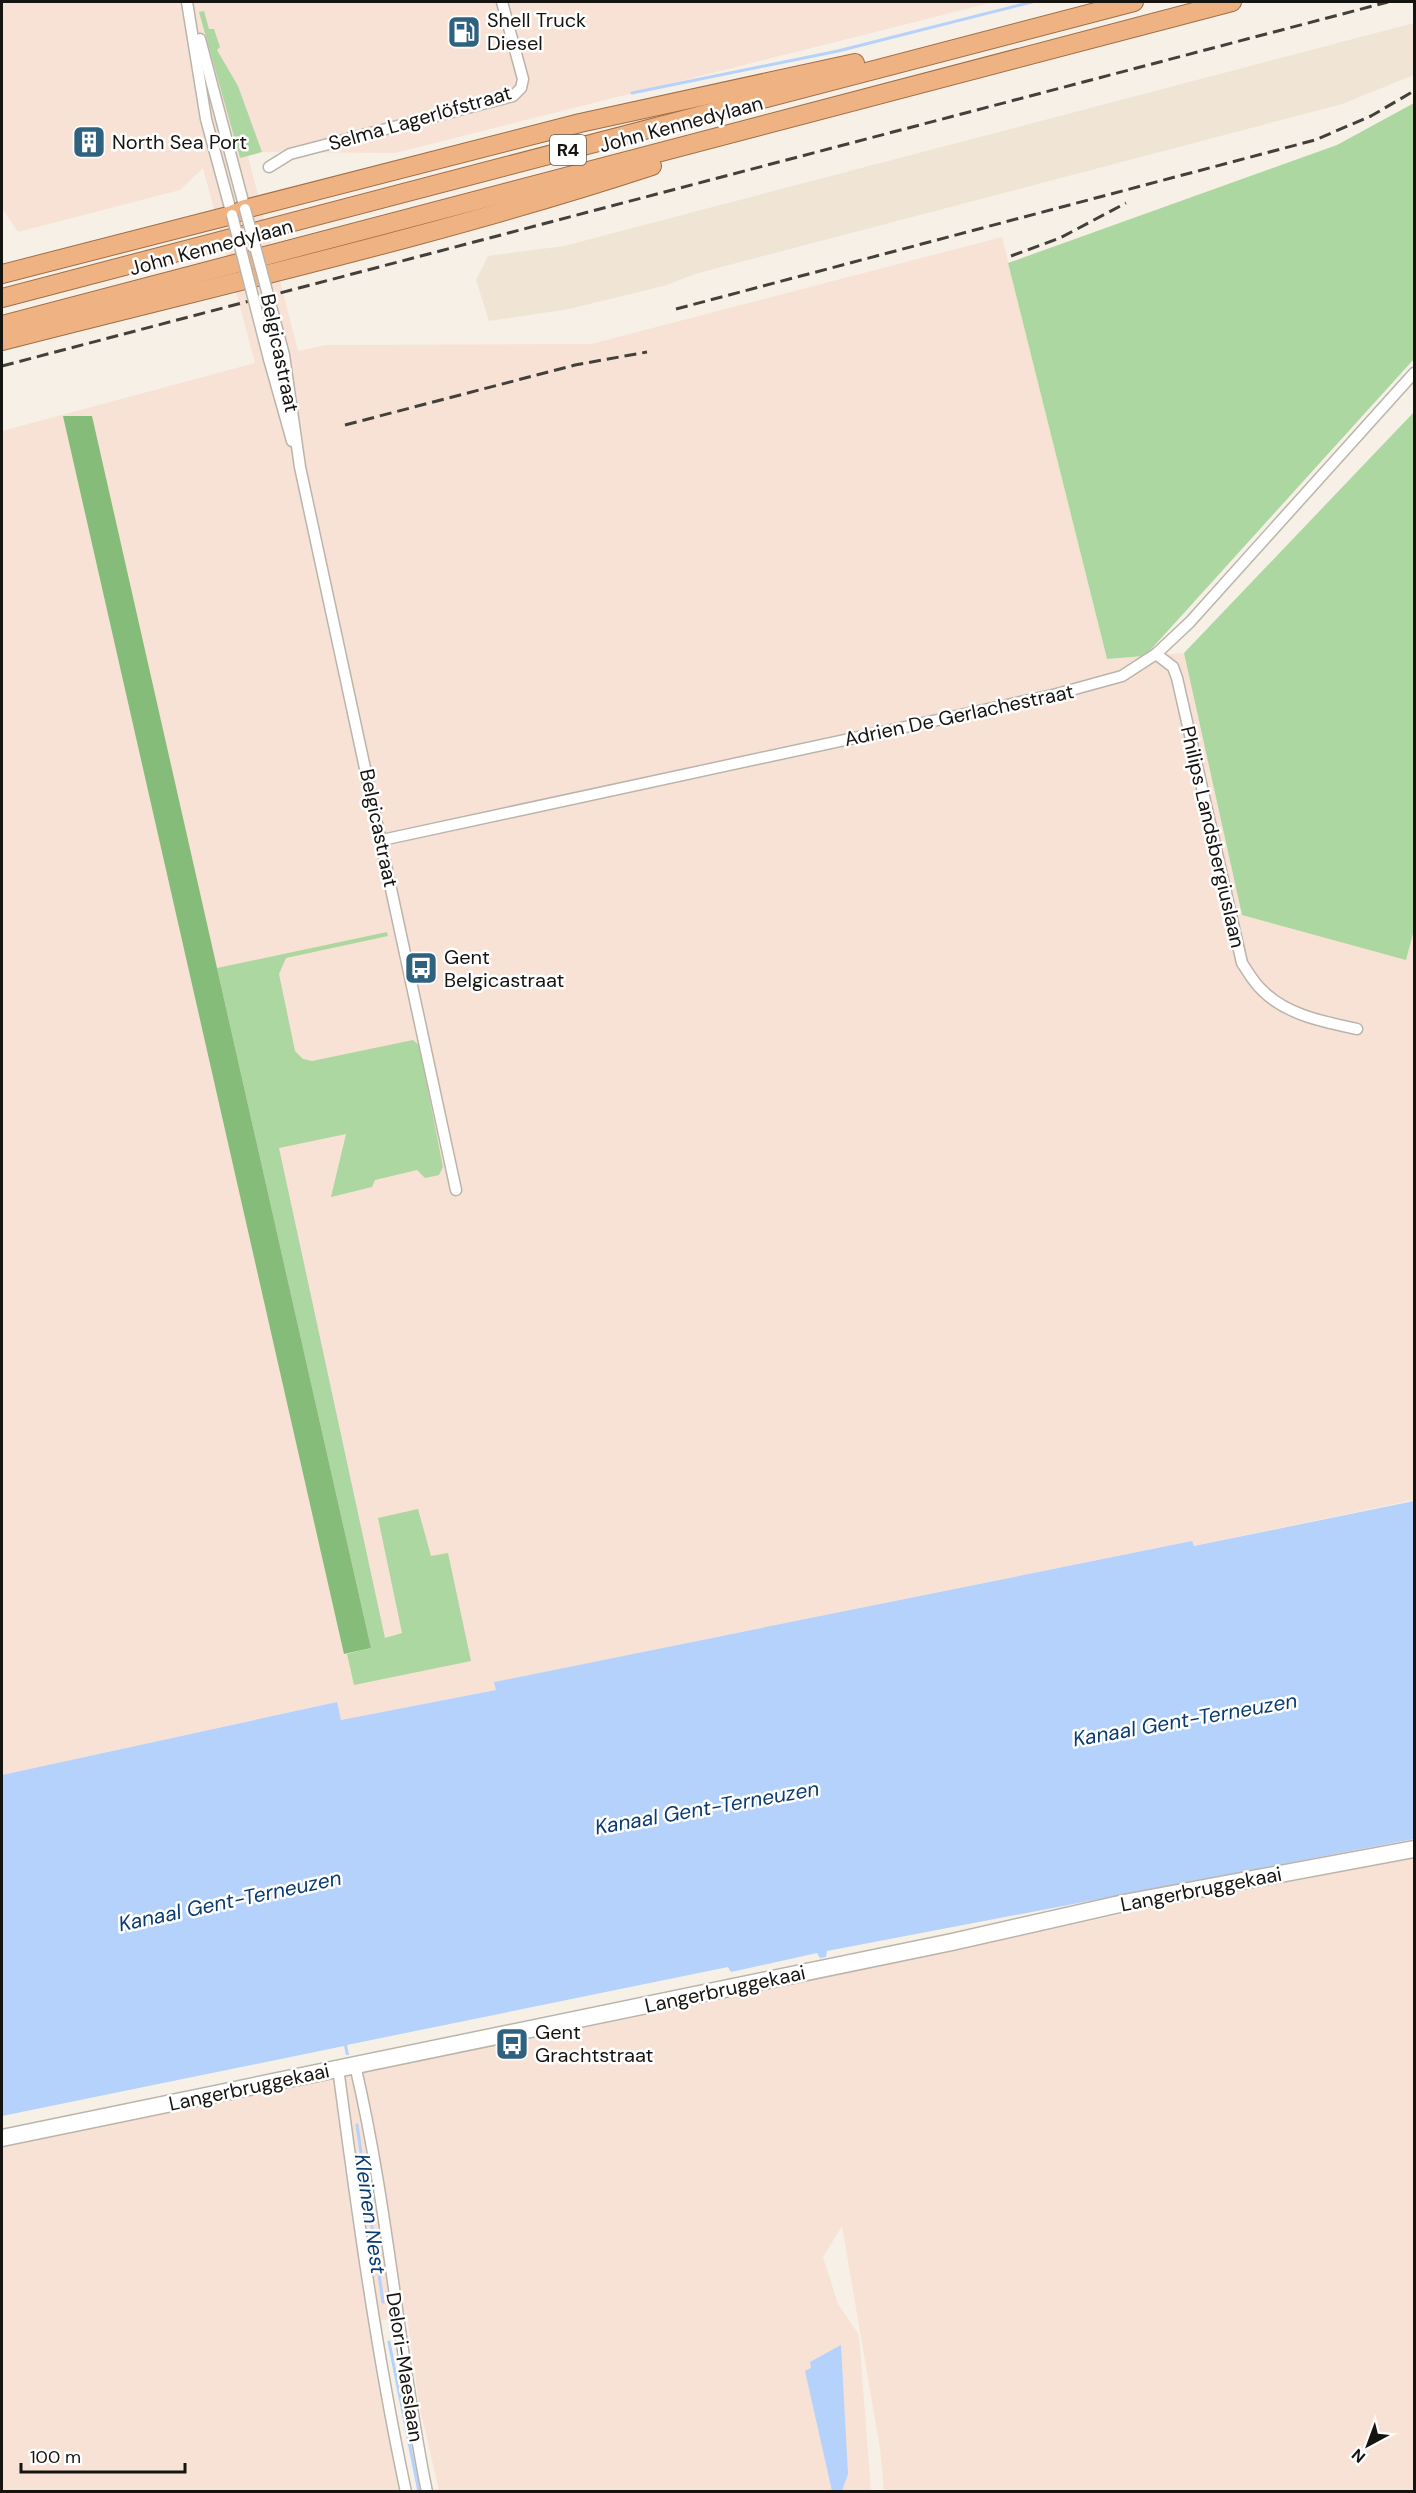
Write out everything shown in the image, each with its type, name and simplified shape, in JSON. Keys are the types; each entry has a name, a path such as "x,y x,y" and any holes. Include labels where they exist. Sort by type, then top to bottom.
{"highway":[{"name":"John Kennedylaan","path":"2,287 1097,2"},
{"name":"John Kennedylaan","path":"2,298 1134,2"},
{"name":"John Kennedylaan","path":"2,325 1232,2"},
{"path":"2,274 580,123 872,59"},
{"name":"R4","path":"256,277 594,185 778,121"},
{"path":"2,341 256,277"}],"main road":[{"name":"Langerbruggekaai","path":"2,2138 952,1942 1124,1903 1414,1849"}],"street":[{"path":"188,2 233,160 233,214"},
{"path":"188,2 206,119 233,214 256,277"},
{"name":"Selma Lagerlöfstraat","path":"269,167 290,154 513,96 521,88 523,78 502,2"},
{"name":"Belgicastraat","path":"256,277 284,355 300,467 456,1190"},
{"name":"Belgicastraat","path":"256,277 269,359 281,409 300,467"},
{"name":"Adrien De Gerlachestraat","path":"382,840 1070,691 1122,676 1156,654 1190,622 1414,373"},
{"name":"Philips Landsbergiuslaan","path":"1156,654 1173,667 1177,678 1242,963 1262,990 1281,1004 1298,1013 1357,1029"},
{"name":"Delori-Maeslaan","path":"346,2067 344,2122 387,2401 406,2492"},
{"name":"Delori-Maeslaan","path":"346,2067 368,2121 410,2409 427,2492"}],"shaded area":[{"path":"2,2 994,2 395,153 262,152 248,156 298,351 326,345 591,344 1002,237 1107,659 1184,653 1242,915 1406,959 1414,930 1414,1500 1193,1546 1192,1541 495,1682 496,1690 341,1720 336,1702 2,1775 2,431 255,363 203,168 180,190 18,232 2,208"},
{"path":"1414,23 1414,75 1342,104 695,274 667,285 569,309 489,321 476,280 488,256 564,246"},
{"path":"1414,1852 1414,2491 884,2491 880,2449 842,2226 823,2257 838,2304 859,2335 871,2491 439,2491 419,2404 407,2316 372,2322 405,2491 2,2492 2,2145 676,2009"}],"green space":[{"path":"204,11 209,29 214,29 220,47 217,50 238,86 262,152 240,158 199,12"},
{"path":"1414,103 1414,359 1145,656 1107,659 1008,263 1337,145"},
{"path":"1414,412 1414,930 1406,960 1242,915 1184,653"},
{"path":"63,416 92,416 371,1648 344,1654"},
{"path":"387,932 388,936 286,958 279,974 295,1051 303,1059 312,1061 413,1040 419,1045 443,1167 439,1175 425,1178 417,1170 375,1180 372,1187 331,1197 346,1134 279,1148 385,1638 402,1633 378,1518 418,1509 431,1556 448,1553 471,1661 354,1685 347,1654 371,1648 217,968"}],"water":[{"name":"Kanaal Gent-Terneuzen","path":"1414,1501 1414,1839 827,1951 826,1957 820,1958 817,1953 731,1972 728,1967 347,2045 349,2055 346,2055 344,2046 2,2116 2,1775 337,1702 341,1720 496,1690 494,1682 1192,1541 1194,1546"},
{"path":"841,2345 848,2474 842,2491 832,2491 805,2371 811,2368 810,2362"}],"waterway":[{"path":"632,93 838,51 1032,2"},
{"name":"Kleinen Nest","path":"357,2125 383,2302"},
{"name":"Kleinen Nest","path":"389,2342 419,2492"}],"railway":[{"path":"2,366 1388,2"},
{"path":"676,309 1315,140 1371,116 1414,91"},
{"path":"1011,256 1060,238 1126,203"},
{"path":"345,425 575,365 647,352"}],"place":[{"name":"Shell Truck Diesel","path":"464,32"},
{"name":"North Sea Port","path":"89,142"},
{"name":"Gent Belgicastraat","path":"421,968"},
{"name":"Gent Grachtstraat","path":"512,2044"}]}
